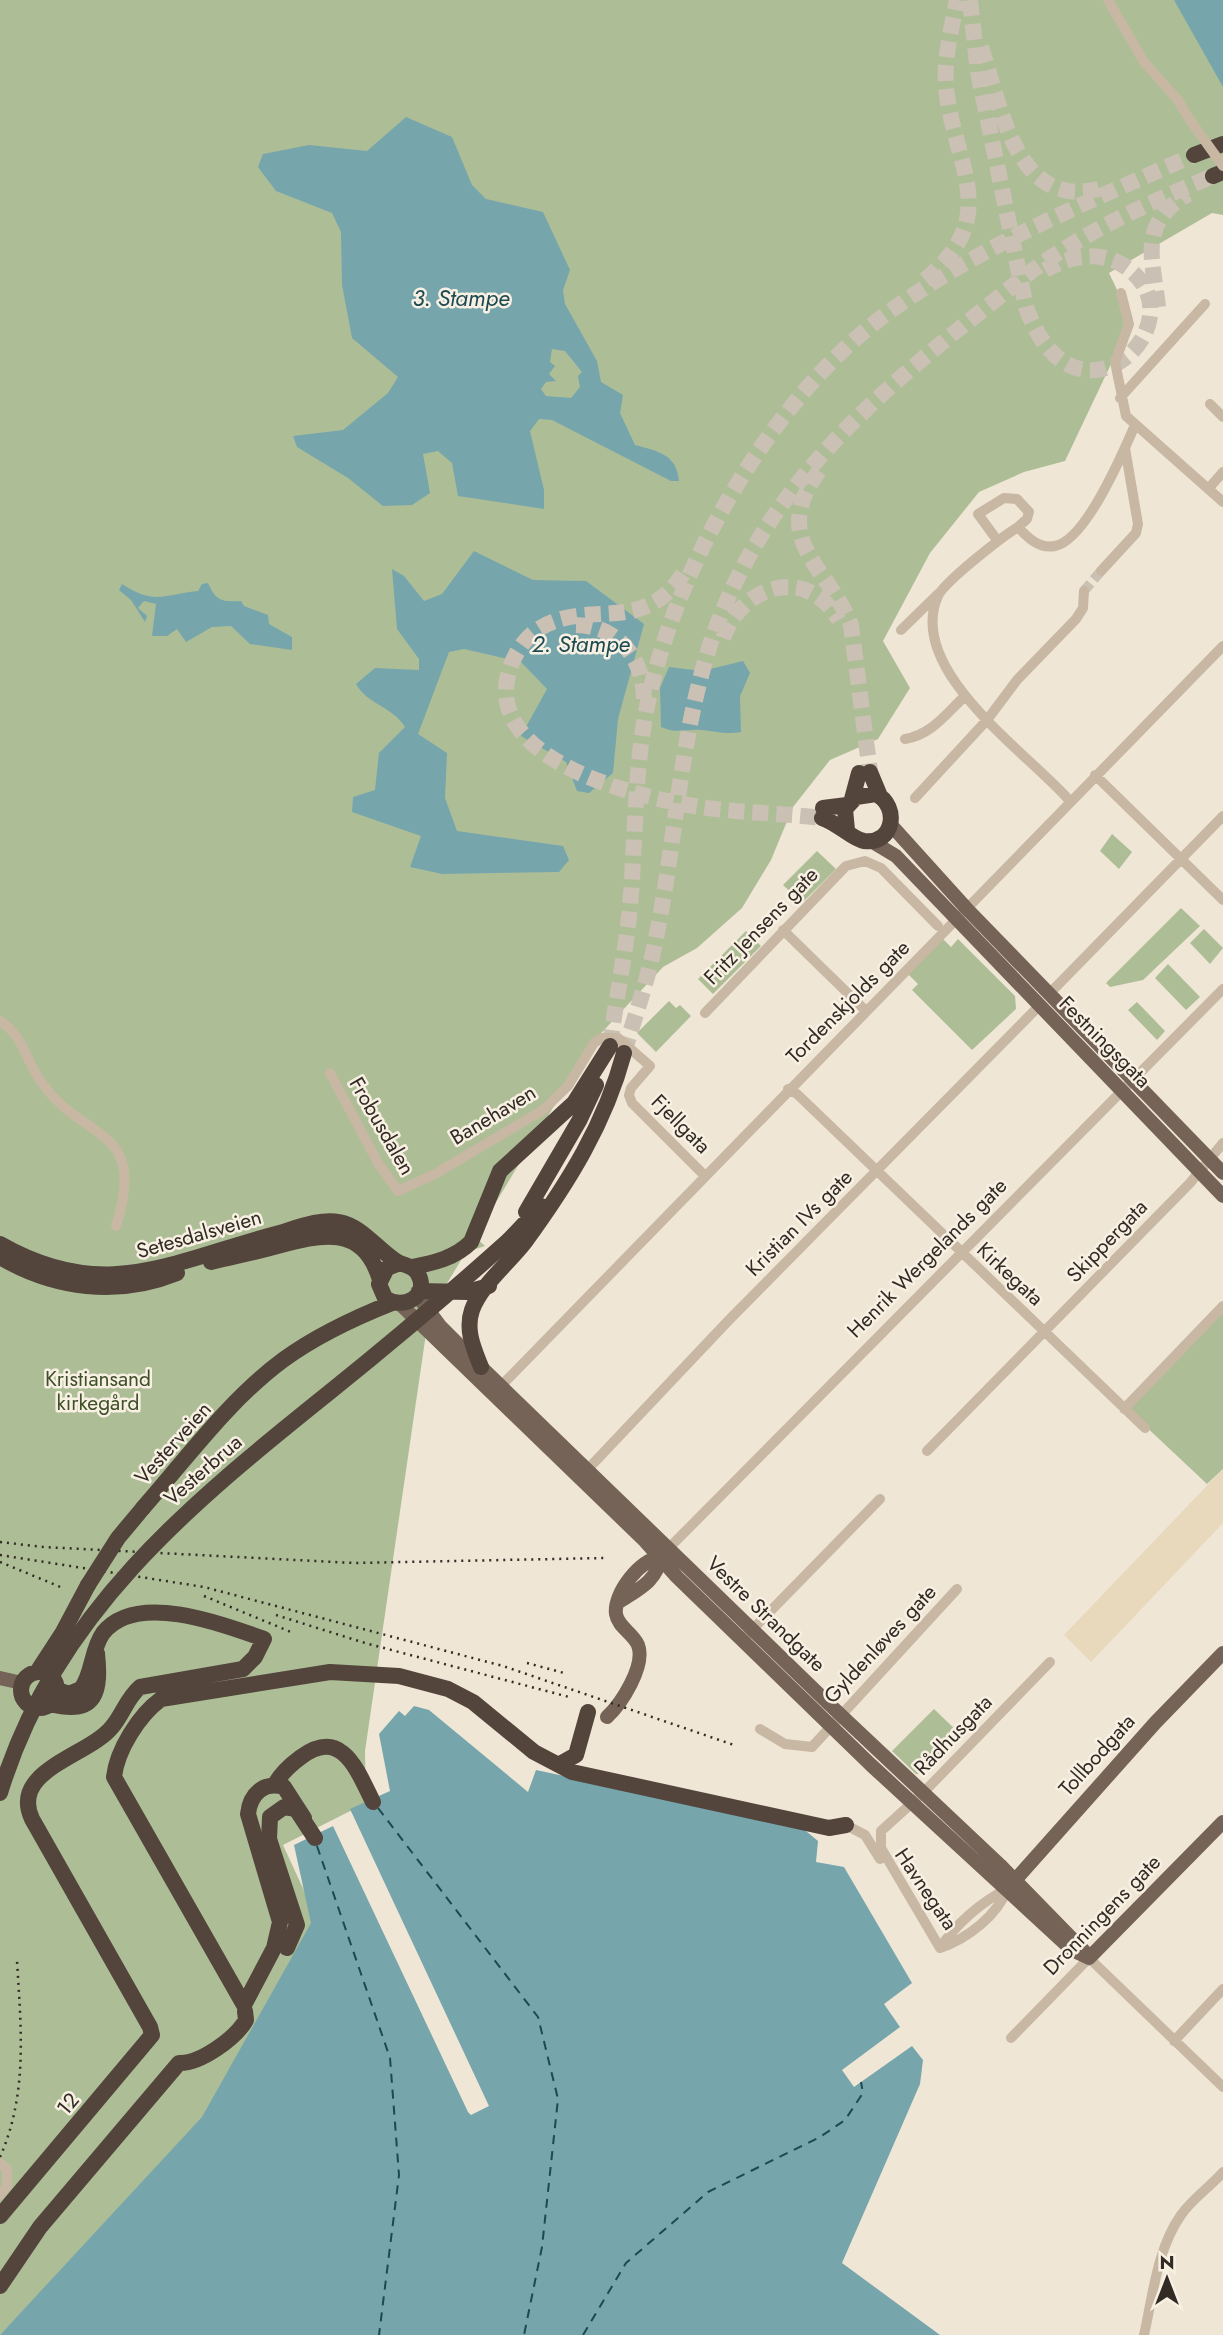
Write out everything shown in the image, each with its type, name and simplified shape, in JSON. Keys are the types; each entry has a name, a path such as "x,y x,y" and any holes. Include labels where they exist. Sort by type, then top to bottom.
{"highway":[{"path":"1194,156 1223,144"},
{"path":"847,830 844,814 850,802 865,773 892,811 891,825 883,836 871,841 860,840 822,813 850,802 863,793 880,796"},
{"path":"406,1265 420,1278 418,1293 410,1302 396,1304 385,1298 380,1283 387,1268 406,1265 441,1261 462,1250 477,1230 500,1171 574,1103 617,1050"},
{"path":"481,1367 472,1345 470,1317 473,1307 511,1260 582,1156 604,1115 617,1050"},
{"name":"Vesterbrua","path":"0,1793 41,1694 82,1629 129,1569 203,1494 419,1319 509,1240 617,1050"},
{"name":"Setesdalsveien","path":"0,1244 54,1269 80,1274 120,1276 156,1270 224,1248 332,1221 355,1228 406,1265"},
{"name":"Setesdalsveien","path":"0,1257 25,1270 65,1283 129,1286 159,1280 215,1261 333,1235 344,1238 365,1252 380,1283"},
{"name":"Vesterveien","path":"353,1319 380,1283"},
{"path":"418,1293 467,1292 489,1286"},
{"name":"Vesterveien","path":"44,1693 63,1632 118,1538 252,1387 284,1360 353,1319 396,1304"},
{"name":"12","path":"0,2216 150,2039 150,2027 32,1819 27,1801 36,1780 113,1727 140,1687 243,1669 255,1657 264,1639 203,1619 155,1613 128,1616 108,1628 96,1646 99,1676 98,1689 93,1698 77,1708 44,1693"},
{"path":"0,2286 40,2227 179,2063 188,2064 233,2037 246,2020 245,2008 114,1777 116,1765 146,1710 161,1699 330,1672 399,1676 448,1689 473,1702 534,1752 572,1772 724,1808 743,1808 829,1828 846,1825"},
{"path":"22,1683 22,1695 44,1693"},
{"path":"0,1773 26,1716 44,1693"},
{"path":"0,1804 44,1693"},
{"path":"560,1764 576,1755 588,1712"},
{"path":"245,2008 274,1948 280,1922 248,1814 253,1795 275,1784 284,1770 320,1746 330,1747 348,1757 373,1801"},
{"path":"245,2008 255,2005 297,1925 270,1839 271,1817 279,1809 291,1807 301,1814 315,1838 290,1793 275,1784"}],"main road":[{"path":"891,825 961,913"},
{"path":"871,841 896,856 961,913"},
{"name":"Festningsgata","path":"961,913 1050,993 1133,1079 1204,1163 1223,1196"},
{"name":"Festningsgata","path":"961,913 1039,1006 1121,1089 1204,1163 1223,1173"},
{"name":"Vestre Strandgate","path":"418,1293 440,1326 587,1469 664,1553"},
{"name":"Vestre Strandgate","path":"396,1304 664,1553 1010,1884 1079,1943 1089,1958"},
{"path":"607,1717 625,1697 639,1654 638,1645 619,1622 618,1603 652,1579 659,1569 664,1553"},
{"name":"Tollbodgata","path":"1010,1884 1155,1723 1223,1653"},
{"path":"0,1678 22,1683"},
{"name":"Dronningens gate","path":"1089,1958 1223,1822"}],"street":[{"path":"1108,0 1144,62 1170,91 1220,171"},
{"path":"1121,293 1129,324 1115,362 1120,398 1126,416 1223,502"},
{"path":"1120,398 1205,304"},
{"path":"1210,404 1223,417"},
{"path":"1018,527 1041,545 1057,546 1070,540 1110,483 1135,425"},
{"path":"1101,571 1136,533 1138,524 1125,448"},
{"path":"1209,488 1223,472"},
{"path":"901,630 997,540 1027,519 1029,512 1017,499 1004,498 978,514 997,540"},
{"path":"915,797 987,720 1017,680 1076,619 1083,608 1084,591"},
{"path":"939,594 934,621 938,650 964,697 1069,800"},
{"name":"Tordenskjolds gate","path":"501,1386 1069,800 1223,646"},
{"path":"905,739 919,737 931,729 964,697"},
{"path":"1095,775 1223,900"},
{"path":"1050,993 1223,816"},
{"name":"Fritz Jensens gate","path":"705,1013 846,866 865,861 881,868 934,919 937,926"},
{"path":"783,930 866,1011"},
{"name":"Henrik Wergelands gate","path":"664,1553 1223,989"},
{"name":"Kristian IVs gate","path":"587,1469 728,1321 1039,1006"},
{"path":"0,1021 20,1040 44,1087 70,1111 99,1130 114,1147 121,1162 125,1192 116,1226"},
{"name":"Banehaven","path":"405,1189 543,1110 568,1086 594,1043 603,1038 618,1038 650,1066"},
{"name":"Fjellgata","path":"650,1066 631,1088 629,1096 632,1103 705,1176"},
{"name":"Frobusdalen","path":"330,1073 394,1189 405,1189"},
{"name":"Kirkegata","path":"788,1089 797,1094 1145,1428"},
{"name":"Skippergata","path":"927,1451 1190,1183 1223,1143"},
{"path":"1124,1409 1223,1306"},
{"path":"747,1634 880,1499"},
{"name":"Gyldenløves gate","path":"760,1729 785,1744 804,1748 819,1742 836,1720 957,1590"},
{"name":"Rådhusgata","path":"881,1831 918,1797 1050,1662"},
{"name":"Havnegata","path":"846,1825 865,1835 924,1930 940,1948"},
{"name":"Havnegata","path":"881,1831 881,1848 940,1948"},
{"name":"Tollbodgata","path":"940,1948 951,1931 1010,1884"},
{"name":"Dronningens gate","path":"1011,2038 1089,1958"},
{"name":"Vestre Strandgate","path":"1089,1958 1223,2087"},
{"path":"1174,2041 1223,1989"},
{"path":"0,2163 8,2169 9,2176 0,2195"},
{"path":"1144,2335 1162,2252 1172,2231 1189,2205 1223,2172"}],"green space":[{"name":"Kristiansand kirkegård","path":"0,0 1223,0 1223,215 1212,213 1109,273 1129,315 1112,362 1065,461 1024,472 979,492 930,553 883,641 910,688 878,739 830,760 793,807 771,860 742,908 697,948 663,967 592,1043 475,1237 485,1246 466,1252 429,1313 365,1751 366,1803 283,1845 319,1923 197,2129 0,2335"},
{"path":"1112,834 1132,852 1119,869 1100,851"},
{"path":"817,851 836,869 802,903 783,885"},
{"path":"1181,908 1200,926 1143,980 1110,987 1106,983"},
{"path":"1204,929 1223,948 1210,964 1190,943"},
{"path":"746,931 761,946 713,994 698,979"},
{"path":"943,939 951,947 958,939 1015,996 1016,1009 972,1050 912,990 918,984 908,974"},
{"path":"1168,964 1200,997 1186,1010 1155,978"},
{"path":"669,1001 676,1008 680,1005 691,1016 656,1052 637,1033"},
{"path":"1137,1002 1165,1031 1157,1040 1128,1010"},
{"path":"1223,1313 1223,1469 1207,1484 1125,1407"},
{"path":"934,1709 961,1735 923,1774 916,1774 892,1751"}],"shaded area":[{"path":"1223,1469 1223,1523 1091,1662 1064,1635"}],"water":[{"path":"1174,0 1223,0 1223,87"},
{"name":"3. Stampe","path":"406,117 452,137 472,185 486,199 543,212 570,270 563,290 565,304 597,361 601,382 623,395 620,413 635,445 670,459 679,481 671,481 552,420 539,419 530,431 544,490 544,509 458,496 452,463 438,451 423,454 430,493 412,505 383,506 348,478 297,447 293,436 343,430 388,393 398,377 352,338 342,285 341,232 332,213 276,191 258,167 263,154 309,145 367,151","holes":["552,349 565,351 582,372 578,376 580,387 571,398 546,396 541,389 546,382 556,381 549,374 555,366 550,362"]},
{"name":"2. Stampe","path":"474,551 533,580 586,581 644,624 618,719 613,773 589,793 577,791 566,762 521,736 547,689 521,662 464,649 449,652 418,734 447,753 445,798 457,831 563,846 569,860 559,872 442,874 410,867 421,836 352,812 353,797 375,790 379,753 405,727 394,714 367,697 356,684 375,668 419,670 419,659 397,629 392,569 404,576 424,601 442,594"},
{"path":"208,583 220,599 241,601 244,606 268,615 269,624 292,637 292,650 250,644 231,626 212,627 186,642 177,629 167,636 152,636 156,604 144,601 138,608 147,616 145,622 131,600 119,590 122,584 143,595 159,597 198,591 202,584"},
{"path":"743,661 750,673 740,696 741,732 676,731 661,727 660,688 669,667 702,671"},
{"path":"414,1706 429,1710 528,1792 536,1770 801,1827 818,1841 816,1862 844,1867 912,1983 884,2004 900,2027 842,2070 854,2087 912,2046 923,2060 920,2084 842,2263 940,2335 0,2335 202,2117 311,1923 294,1845 333,1826 468,2112 471,2115 489,2106 350,1809 390,1791 379,1734 399,1711 405,1716"}],"ferry route":[{"path":"378,1808 538,2017 558,2099 542,2247 524,2335"},
{"path":"317,1846 390,2058 399,2175 379,2335"},
{"path":"583,2335 626,2263 708,2192 820,2137 845,2120 863,2093 861,2082"}],"tunnel":[{"path":"925,280 948,257 962,236 968,215 965,171 952,123 946,84 948,48 957,0"},
{"path":"970,0 978,72 1026,307 1048,348 1074,367 1101,369 1125,358 1143,337 1150,312 1144,286 1121,264 1102,257 1073,259 1045,270"},
{"path":"981,47 1005,124 1031,170 1050,185 1073,192 1102,188"},
{"path":"610,1046 628,926 641,743 658,663 677,607 701,551 730,495 764,443 802,394 842,351 885,315 921,290 996,246 1194,155"},
{"path":"624,1053 648,973 659,921 684,759 700,678 712,639 734,586 760,537 825,451 863,413 945,340 1015,284 1051,257 1098,230 1154,201 1213,176"},
{"path":"1158,307 1152,258 1155,230 1161,218 1188,194"},
{"path":"819,471 805,495 799,516 801,534 807,552 841,604 851,625 870,772"},
{"path":"1084,591 1101,571"},
{"path":"683,574 667,593 650,605 632,611 575,616 556,621 530,636 518,650 506,686 513,720 530,742 554,760 614,787 700,807 822,818"},
{"path":"723,638 732,619 745,605 760,594 777,588 794,587 810,592 826,603 839,620"},
{"path":"576,625 605,631 626,648 639,671 644,700"}],"railway":[{"path":"0,1542 43,1547 354,1563 604,1558"},
{"path":"0,1555 204,1587 503,1666 734,1745"},
{"path":"0,1562 63,1588"},
{"path":"204,1596 291,1632"},
{"path":"276,1615 365,1643 569,1697"},
{"path":"527,1663 564,1673"},
{"path":"0,2157 9,2133 19,2085 21,2036 17,1961"}]}
